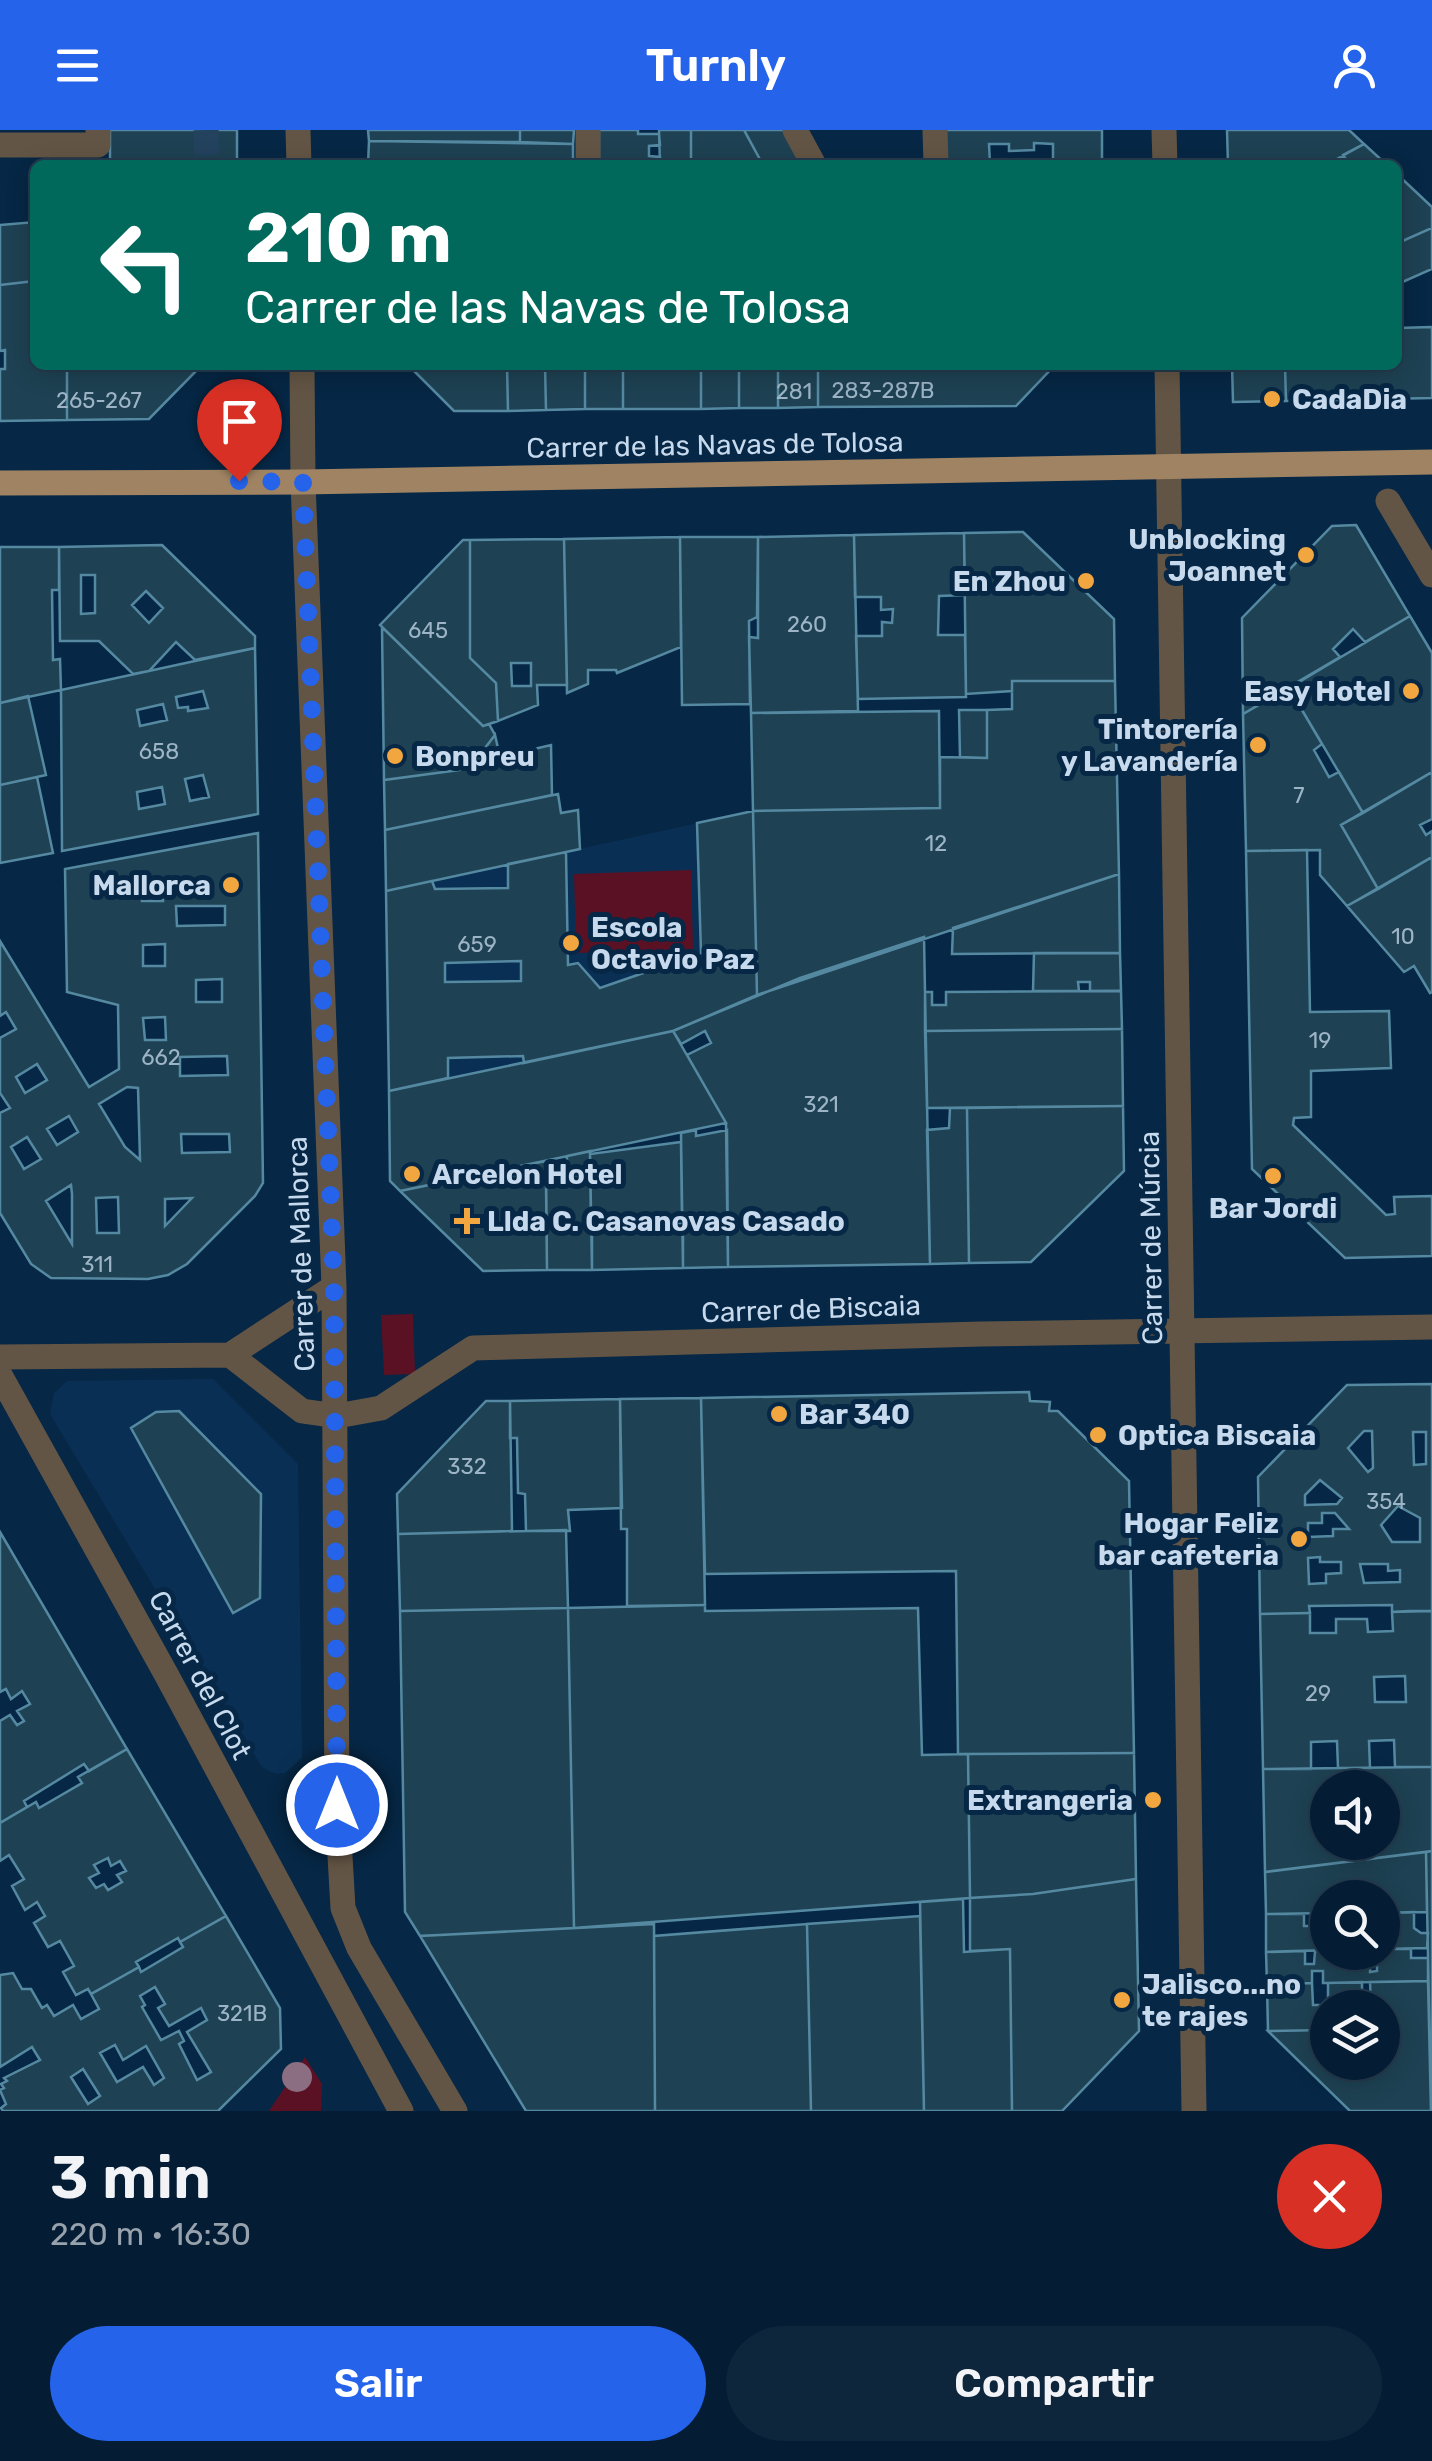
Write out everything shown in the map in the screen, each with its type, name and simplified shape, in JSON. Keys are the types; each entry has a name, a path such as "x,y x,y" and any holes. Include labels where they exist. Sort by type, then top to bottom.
{"main road":[{"name":"Carrer de las Navas de Tolosa","path":"0,483 303,482 1432,462"}],"street":[{"path":"0,146 98,145 98,130"},
{"path":"298,130 299,160"},
{"path":"588,130 588,160"},
{"path":"795,130 811,160"},
{"path":"935,130 936,160"},
{"path":"1164,130 1164,160"},
{"name":"Carrer de Mallorca","path":"302,370 334,1287 337,1805 343,1908 359,1948 455,2111"},
{"name":"Carrer de Múrcia","path":"1168,370 1194,2111"},
{"path":"1388,501 1432,575"},
{"path":"0,1357 230,1355 334,1287"},
{"name":"Carrer de Biscaia","path":"230,1355 302,1411 337,1416 381,1408 473,1348 1432,1328"},
{"name":"Carrer del Clot","path":"0,1375 401,2111"}],"shaded area":[{"name":"Escola Octavio Paz","path":"753,811 673,1031 389,1091 386,891"},
{"path":"691,870 693,949 576,953 574,874"},
{"path":"413,1314 415,1374 384,1375 381,1315"},
{"path":"213,1379 298,1464 302,1758 285,1773 276,1774 262,1767 50,1414 54,1393 67,1381"},
{"path":"305,2057 322,2084 321,2111 269,2111"}],"building":[{"path":"110,130 237,130 237,160 110,160"},
{"path":"368,130 520,130 520,142 369,141"},
{"path":"520,130 574,130 573,144 520,142"},
{"path":"599,130 659,134 660,145 649,146 649,156 660,160 599,160"},
{"path":"659,130 691,130 691,160 660,160"},
{"path":"691,130 744,130 760,160 691,160"},
{"path":"744,130 789,130 805,160 760,160"},
{"path":"938,130 1102,130 1102,160 1053,160 1053,144 1034,143 1034,150 1009,151 1009,144 989,144 990,160 939,160"},
{"path":"1227,130 1349,130 1364,144 1335,160 1228,160"},
{"path":"369,141 573,144 573,160 368,160"},
{"path":"1364,144 1382,160 1347,160 1343,155"},
{"path":"1402,179 1432,207 1432,228 1402,241"},
{"path":"30,222 30,282 0,285 0,225"},
{"path":"1432,228 1432,269 1402,282 1402,241"},
{"path":"30,282 30,370 67,370 67,420 0,421 0,369 5,369 5,350 0,351 0,285"},
{"path":"1432,327 1432,398 1286,401 1285,370 1402,370 1402,328"},
{"path":"67,370 197,370 149,419 67,420"},
{"path":"413,370 507,370 508,411 454,411"},
{"path":"507,370 545,370 546,410 508,411"},
{"path":"545,370 585,370 585,409 546,410"},
{"path":"585,370 623,370 623,409 585,409"},
{"path":"623,370 701,370 701,409 623,409"},
{"path":"701,370 739,370 739,408 701,409"},
{"path":"739,370 778,370 778,408 739,408"},
{"path":"778,370 818,370 818,407 778,408"},
{"path":"818,370 1050,370 1016,406 818,407"},
{"path":"1232,370 1285,370 1286,401 1233,402"},
{"path":"1356,525 1410,616 1365,642 1353,629 1333,649 1340,657 1243,714 1242,618 1332,526"},
{"path":"1023,532 1114,619 1115,681 1012,681 1012,691 966,694 964,533"},
{"path":"964,533 965,595 939,596 938,635 965,635 966,697 858,699 856,636 882,636 882,622 892,623 893,609 881,610 881,597 855,597 854,535"},
{"path":"854,535 858,711 751,713 749,637 758,638 758,537"},
{"path":"680,537 758,537 757,617 749,621 750,704 682,705"},
{"path":"680,537 681,647 617,673 588,670 588,684 567,693 564,539"},
{"path":"564,539 567,685 537,685 538,705 498,721 496,683 470,658 470,540","holes":["511,663 531,663 531,686 512,686"]},
{"path":"463,540 470,540 470,658 496,683 498,721 483,726 380,625"},
{"path":"162,545 255,636 255,648 195,660 176,642 149,671 133,674 99,641 60,641 59,547","holes":["81,575 95,575 95,613 81,614","146,591 163,608 149,623 132,605"]},
{"path":"0,547 59,547 59,590 52,590 53,660 60,659 61,690 0,703"},
{"path":"1410,616 1432,653 1432,772 1363,813 1289,688"},
{"path":"382,627 483,726 489,724 495,735 482,752 459,770 384,780"},
{"path":"255,648 258,814 62,851 61,690","holes":["203,691 208,708 178,708 176,697","163,704 167,720 140,726 137,710","203,775 209,797 190,801 185,779","162,787 165,804 139,809 137,792"]},
{"path":"1012,681 1115,681 1119,874 757,995 753,811 940,808 940,757 987,758 987,710 1012,709"},
{"path":"1289,688 1322,744 1314,750 1329,777 1339,772 1363,813 1341,825 1378,889 1347,906 1320,875 1320,850 1246,851 1243,714"},
{"path":"28,696 46,775 0,785 0,703"},
{"path":"959,710 987,710 987,758 960,757"},
{"path":"939,711 940,808 753,811 751,713"},
{"path":"495,735 500,757 551,745 552,795 385,830 384,780 459,770 482,752"},
{"path":"1432,772 1432,819 1420,825 1426,835 1432,831 1432,857 1378,889 1341,825"},
{"path":"37,777 53,853 0,863 0,785"},
{"path":"558,794 561,813 578,810 580,849 386,891 385,830"},
{"name":"Escola Octavio Paz","path":"753,811 757,995 673,1031 524,1063 523,1056 448,1058 448,1078 389,1091 386,891 432,881 435,889 508,888 508,864 566,852 568,965 578,963 600,988 701,953 697,823","holes":["521,961 521,981 445,982 445,963"]},
{"path":"258,833 263,1183 255,1196 187,1264 168,1275 148,1279 51,1278 31,1264 0,1213 0,1113 10,1108 0,1093 0,1038 16,1029 6,1012 0,1016 0,941 89,1087 119,1069 118,1005 67,992 65,869","holes":["162,878 163,901 142,901 141,879","176,906 225,906 225,925 177,926","165,944 165,966 143,966 143,945","222,979 222,1002 196,1002 196,980","165,1017 166,1040 145,1040 143,1018","227,1056 228,1075 180,1076 180,1057","37,1064 47,1080 25,1093 16,1077","127,1087 138,1088 140,1160 125,1147 99,1104","69,1116 78,1132 57,1145 47,1129","181,1134 229,1134 230,1152 182,1153","27,1137 41,1159 24,1169 11,1147","71,1185 72,1244 46,1201","118,1197 119,1233 97,1233 96,1198","192,1198 165,1226 165,1199"]},
{"path":"1307,850 1310,1012 1389,1011 1391,1068 1311,1071 1311,1117 1294,1118 1293,1125 1386,1215 1395,1214 1394,1197 1432,1196 1432,1256 1345,1258 1252,1169 1246,851"},
{"path":"1432,857 1430,993 1414,966 1404,972 1347,906"},
{"path":"1119,874 1120,953 952,954 953,928"},
{"path":"924,937 930,1264 728,1267 726,1123 687,1055 711,1043 705,1031 681,1044 673,1031 800,978"},
{"path":"1034,953 1120,953 1121,991 1090,991 1090,982 1078,982 1079,991 1033,991"},
{"path":"1121,991 1122,1029 925,1031 925,992 932,992 932,1005 946,1005 946,992"},
{"path":"1122,1029 1123,1106 927,1108 925,1031"},
{"path":"673,1031 726,1123 400,1191 390,1181 389,1091"},
{"path":"1123,1106 1124,1171 1031,1262 969,1263 967,1108"},
{"path":"950,1108 967,1108 969,1263 930,1264 927,1130 949,1128"},
{"path":"696,1130 696,1136 727,1130 728,1267 683,1268 681,1133"},
{"path":"681,1142 682,1223 674,1224 674,1231 683,1231 683,1268 592,1270 592,1232 605,1232 605,1226 591,1226 590,1154"},
{"path":"590,1151 592,1270 547,1270 546,1184 567,1184 567,1156"},
{"path":"546,1161 547,1270 483,1271 400,1191"},
{"path":"1432,1384 1432,1611 1392,1612 1392,1605 1309,1606 1310,1613 1260,1614 1258,1477 1347,1385","holes":["1364,1431 1372,1431 1373,1468 1368,1472 1348,1448","1413,1432 1426,1432 1426,1464 1414,1465","1320,1480 1342,1498 1337,1504 1305,1505 1305,1495","1398,1506 1420,1518 1420,1542 1392,1542 1381,1525","1322,1513 1335,1513 1349,1529 1333,1529 1333,1536 1308,1537 1308,1523 1322,1523","1308,1558 1341,1562 1341,1573 1326,1574 1326,1583 1309,1584","1360,1564 1388,1564 1388,1571 1400,1570 1400,1582 1364,1583"]},
{"path":"1029,1392 1030,1401 1050,1402 1049,1411 1058,1411 1129,1481 1134,1753 958,1754 956,1571 705,1574 701,1398"},
{"path":"701,1398 705,1605 627,1606 627,1529 621,1529 620,1399"},
{"path":"620,1399 622,1508 568,1510 570,1531 526,1531 525,1494 518,1493 517,1438 510,1438 510,1401"},
{"path":"486,1401 510,1401 512,1531 398,1534 397,1494"},
{"path":"179,1411 261,1494 260,1598 233,1613 131,1428 156,1412"},
{"path":"566,1530 568,1608 400,1611 398,1534"},
{"path":"0,1532 127,1749 89,1771 84,1764 24,1801 27,1807 0,1823 0,1721 10,1715 17,1725 24,1721 17,1711 30,1704 22,1691 11,1699 6,1689 0,1692"},
{"path":"705,1605 705,1611 918,1608 922,1755 968,1754 970,1898 574,1928 568,1608"},
{"path":"568,1608 574,1928 420,1936 405,1912 400,1611"},
{"path":"1432,1611 1432,1767 1395,1767 1394,1740 1369,1741 1370,1768 1338,1768 1337,1741 1311,1742 1311,1769 1263,1769 1260,1614 1310,1613 1310,1633 1336,1633 1336,1619 1367,1619 1368,1632 1393,1631 1392,1612","holes":["1405,1676 1406,1702 1375,1702 1374,1677"]},
{"path":"127,1749 226,1916 136,1962 139,1967 91,1994 88,1989 76,1995 63,1972 74,1966 60,1941 48,1947 34,1923 45,1916 37,1902 25,1910 12,1886 24,1879 9,1855 0,1861 0,1823 36,1802 39,1808 82,1783 78,1777","holes":["108,1858 111,1866 120,1861 126,1871 117,1875 122,1882 108,1890 104,1884 96,1888 89,1878 99,1873 94,1865"]},
{"path":"1134,1753 1136,1879 1033,1894 970,1898 968,1754"},
{"path":"1432,1767 1432,1851 1400,1855 1400,1770 1310,1770 1310,1860 1360,1860 1265,1872 1263,1769"},
{"path":"1432,1851 1432,2111 1431,2111 1426,1852"},
{"path":"1426,1852 1427,1912 1400,1913 1400,1880 1310,1880 1310,1913 1266,1914 1265,1872 1362,1860 1400,1860 1400,1855"},
{"path":"1136,1879 1139,2031 1062,2111 1012,2111 1010,1949 970,1951 970,1898 1033,1894"},
{"path":"963,1899 964,1952 1010,1949 1012,2111 924,2111 920,1902"},
{"path":"1400,1912 1414,1912 1414,1928 1428,1933 1427,1948 1400,1949"},
{"path":"1266,1914 1304,1914 1304,1926 1310,1926 1310,1951 1266,1952"},
{"path":"226,1916 280,2008 281,2049 218,2111 3,2111 1,2108 6,2104 0,2090 7,2081 4,2078 40,2060 32,2047 0,2067 0,1975 13,1973 22,1989 31,1989 42,2008 47,2005 54,2016 73,2005 81,2019 99,2009 91,1994 139,1967 141,1972 183,1947 180,1942","holes":["155,1987 165,2004 158,2008 169,2026 201,2008 207,2020 187,2032 211,2072 197,2080 179,2044 184,2041 179,2031 161,2040 142,2007 145,2005 140,1996","115,2045 123,2060 146,2046 164,2078 154,2085 143,2067 117,2082 100,2053","83,2069 100,2096 88,2104 71,2077"]},
{"path":"920,1916 924,2111 811,2111 807,1924"},
{"path":"654,1924 655,2111 526,2111 420,1936"},
{"path":"807,1924 811,2111 655,2111 654,1936"},
{"path":"1400,1949 1411,1949 1411,1958 1428,1958 1428,1981 1323,1983 1323,1971 1312,1971 1312,1983 1267,1985 1266,1952 1305,1951 1305,1964 1310,1964 1310,1970 1400,1970"},
{"path":"1428,1981 1431,2111 1350,2111 1318,2080 1400,2080 1400,1990 1370,1990 1370,1982"},
{"path":"1362,1982 1362,1990 1328,1990 1328,1983"},
{"path":"1312,1983 1310,2030 1268,2031 1267,1985"},
{"path":"1310,2030 1310,2072 1268,2031"}],"tunnel":[{"path":"206,130 207,160"}],"place":[{"name":"CadaDia","path":"1272,399"},
{"name":"Unblocking Joannet","path":"1306,555"},
{"name":"En Zhou","path":"1086,581"},
{"name":"Easy Hotel","path":"1411,691"},
{"name":"Tintorería y Lavandería","path":"1258,745"},
{"name":"Bonpreu","path":"395,756"},
{"name":"Mallorca","path":"231,885"},
{"name":"Escola Octavio Paz","path":"571,943"},
{"name":"Arcelon Hotel","path":"412,1174"},
{"name":"Bar Jordi","path":"1273,1176"},
{"name":"Llda C. Casanovas Casado","path":"467,1221"},
{"name":"Bar 340","path":"779,1414"},
{"name":"Optica Biscaia","path":"1098,1435"},
{"name":"Hogar Feliz bar cafeteria","path":"1299,1539"},
{"name":"Extrangeria","path":"1153,1800"},
{"name":"Jalisco...no te rajes","path":"1122,2000"}],"route":[{"path":"239,481 303,482 334,1287 337,1805"}]}
